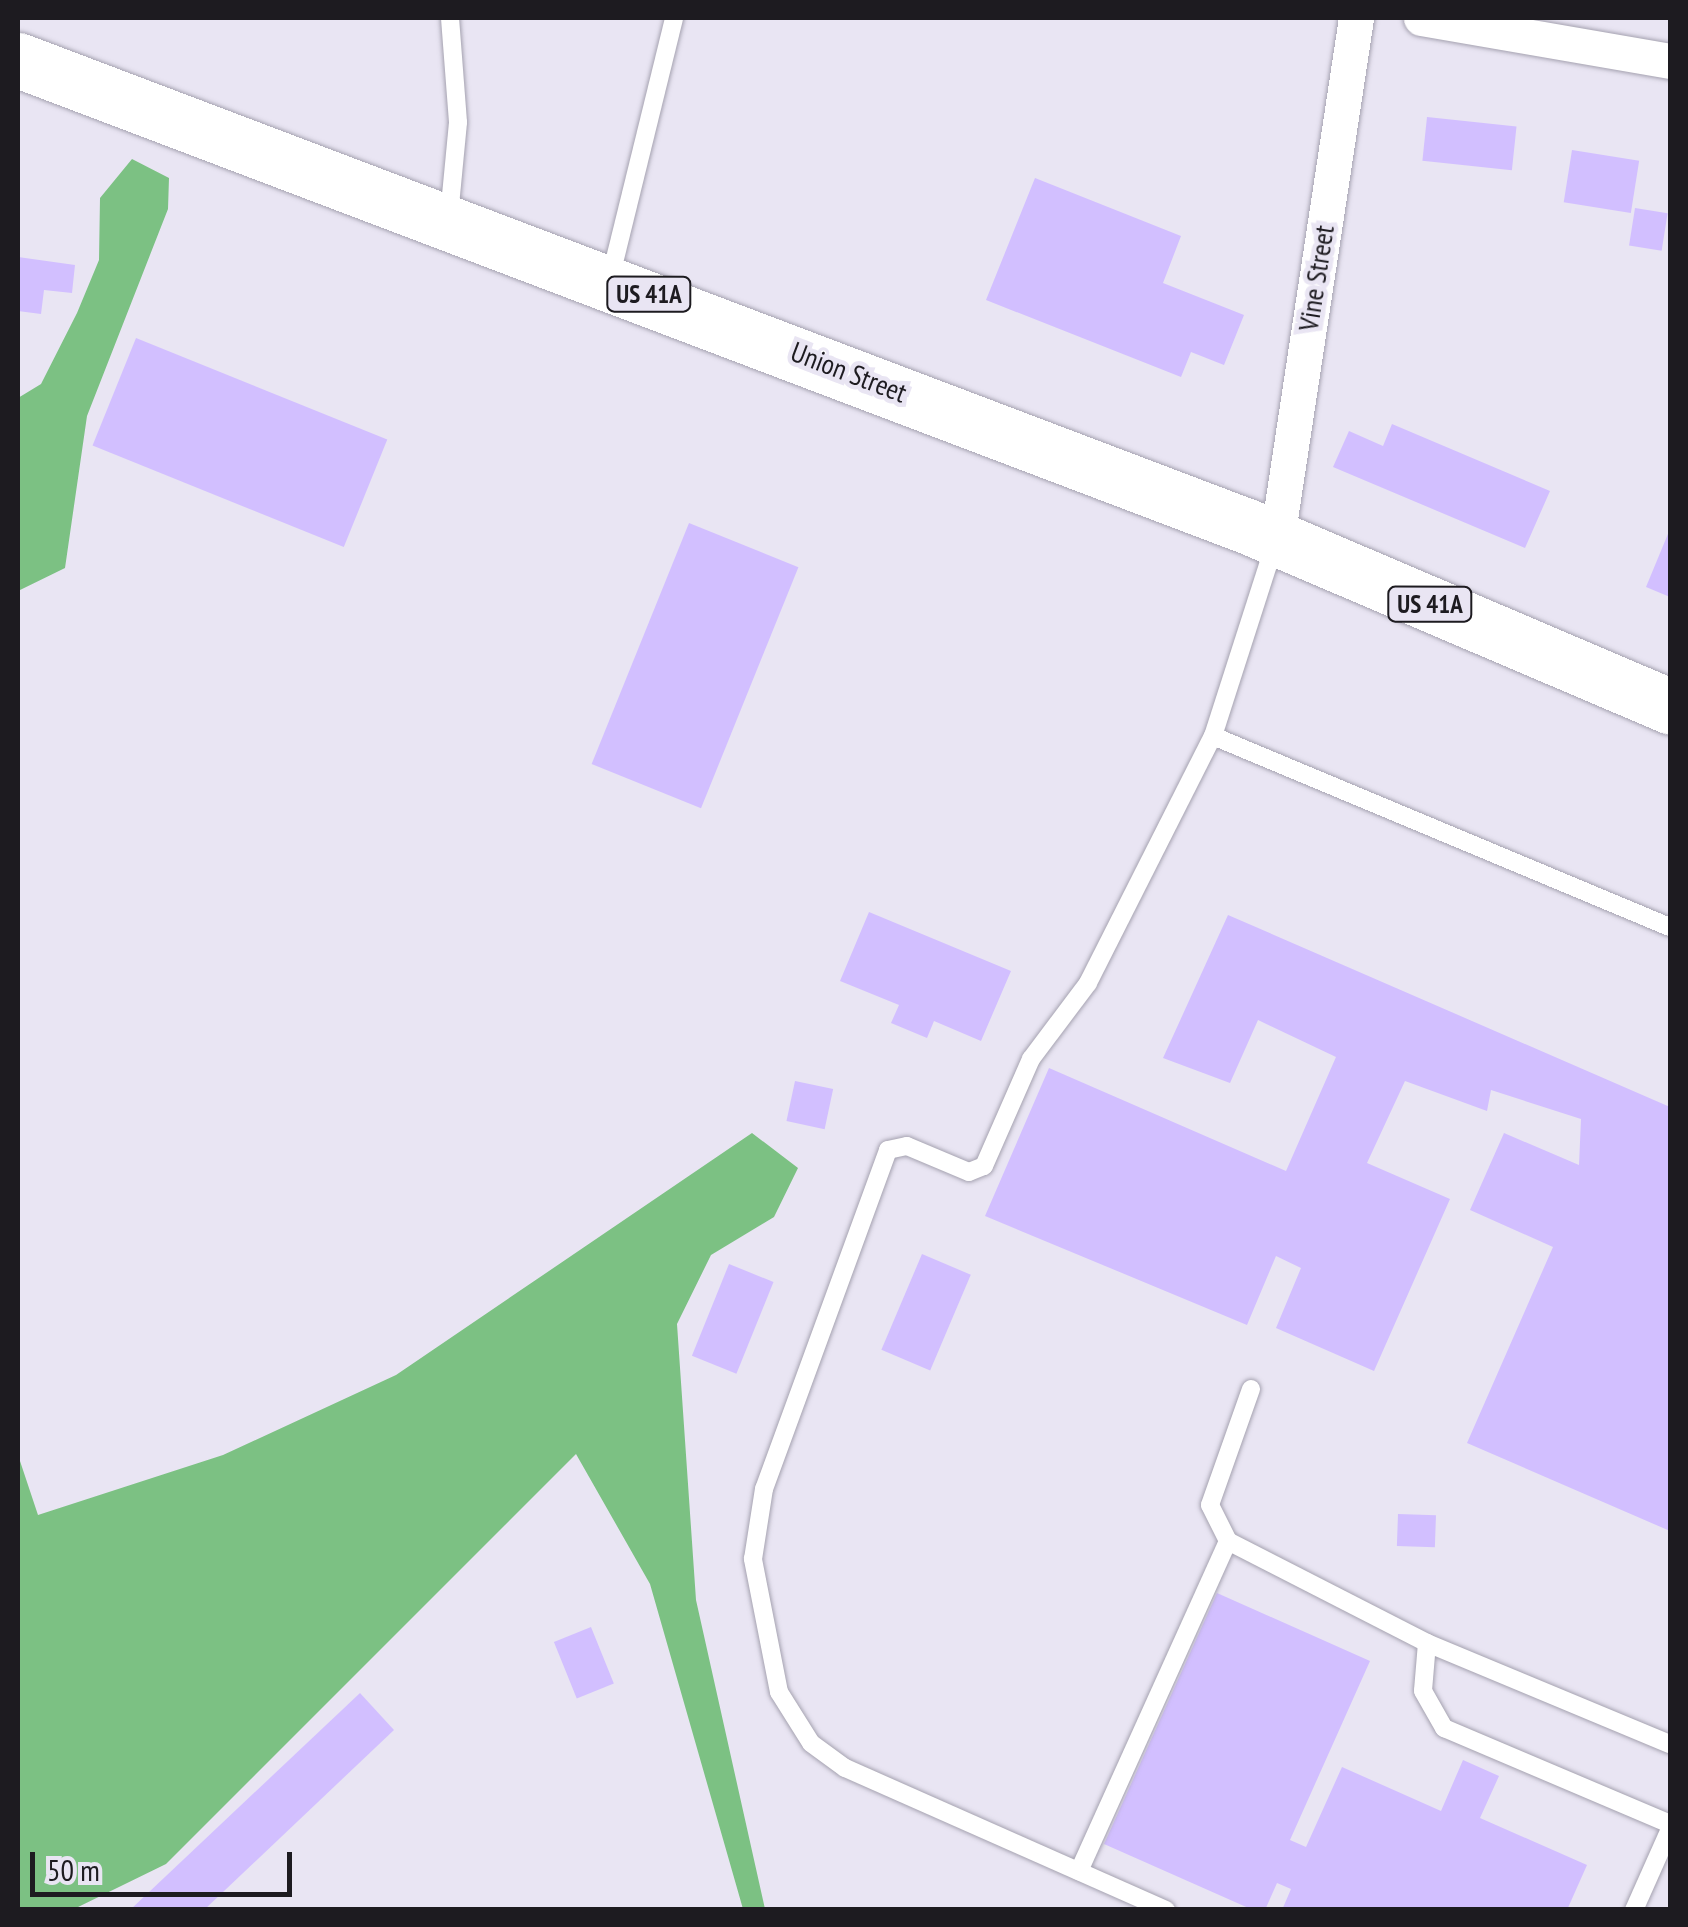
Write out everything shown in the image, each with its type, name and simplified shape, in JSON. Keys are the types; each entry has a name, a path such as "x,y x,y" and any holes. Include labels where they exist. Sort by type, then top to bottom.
{"main road":[{"name":"Union Street","path":"18,60 450,217 1277,538 1670,706"}],"street":[{"name":"Vine Street","path":"1277,538 1356,18"},
{"path":"1421,18 1670,61"}],"lane":[{"path":"450,18 458,122 450,217"},
{"path":"610,279 674,18"},
{"path":"1166,1910 846,1768 810,1743 779,1692 753,1559 764,1489 888,1150 907,1146 969,1172 984,1166 1030,1059 1088,984 1213,736 1277,538"},
{"path":"1213,736 1670,928"},
{"path":"1251,1389 1210,1505 1228,1540 1427,1643 1670,1744"},
{"path":"1079,1871 1228,1540"},
{"path":"1427,1643 1423,1691 1444,1728 1670,1826 1634,1910"}],"green space":[{"path":"132,159 169,178 168,209 87,416 65,568 18,591 18,398 41,384 77,313 99,260 100,198"},
{"path":"752,1133 798,1168 774,1217 711,1255 677,1324 696,1600 765,1909 743,1909 650,1584 576,1454 166,1864 74,1909 18,1909 18,1455 38,1515 223,1455 396,1375"}],"building":[{"path":"1427,117 1517,126 1512,170 1422,161"},
{"path":"1572,150 1639,161 1631,213 1564,202"},
{"path":"1035,178 1181,236 1163,283 1244,315 1224,365 1191,352 1181,377 986,300"},
{"path":"1635,208 1668,213 1662,251 1629,246"},
{"path":"18,257 75,265 72,293 44,290 41,314 18,311"},
{"path":"136,338 387,440 344,547 93,446"},
{"path":"1392,424 1550,491 1525,548 1333,467 1349,431 1383,446"},
{"path":"689,523 798,567 701,808 592,764"},
{"path":"1670,529 1670,597 1646,587"},
{"path":"869,912 1011,971 981,1041 934,1021 927,1038 891,1023 899,1005 840,981"},
{"path":"1228,915 1670,1107 1670,1531 1467,1443 1553,1247 1470,1210 1504,1133 1579,1165 1581,1119 1491,1090 1487,1111 1405,1081 1367,1163 1450,1199 1374,1371 1276,1328 1301,1268 1276,1256 1247,1325 985,1216 1049,1068 1286,1171 1336,1057 1258,1020 1230,1083 1163,1058"},
{"path":"795,1081 833,1089 825,1129 786,1121"},
{"path":"922,1254 971,1275 930,1370 881,1350"},
{"path":"729,1264 774,1282 736,1374 692,1356"},
{"path":"1398,1514 1436,1515 1435,1547 1397,1546"},
{"path":"1217,1593 1370,1661 1290,1840 1306,1847 1342,1767 1441,1811 1463,1760 1499,1776 1480,1818 1587,1865 1567,1910 1282,1910 1291,1889 1277,1883 1265,1910 1253,1910 1104,1844"},
{"path":"591,1627 614,1684 577,1699 554,1642"},
{"path":"360,1693 394,1730 204,1910 130,1910"}]}
